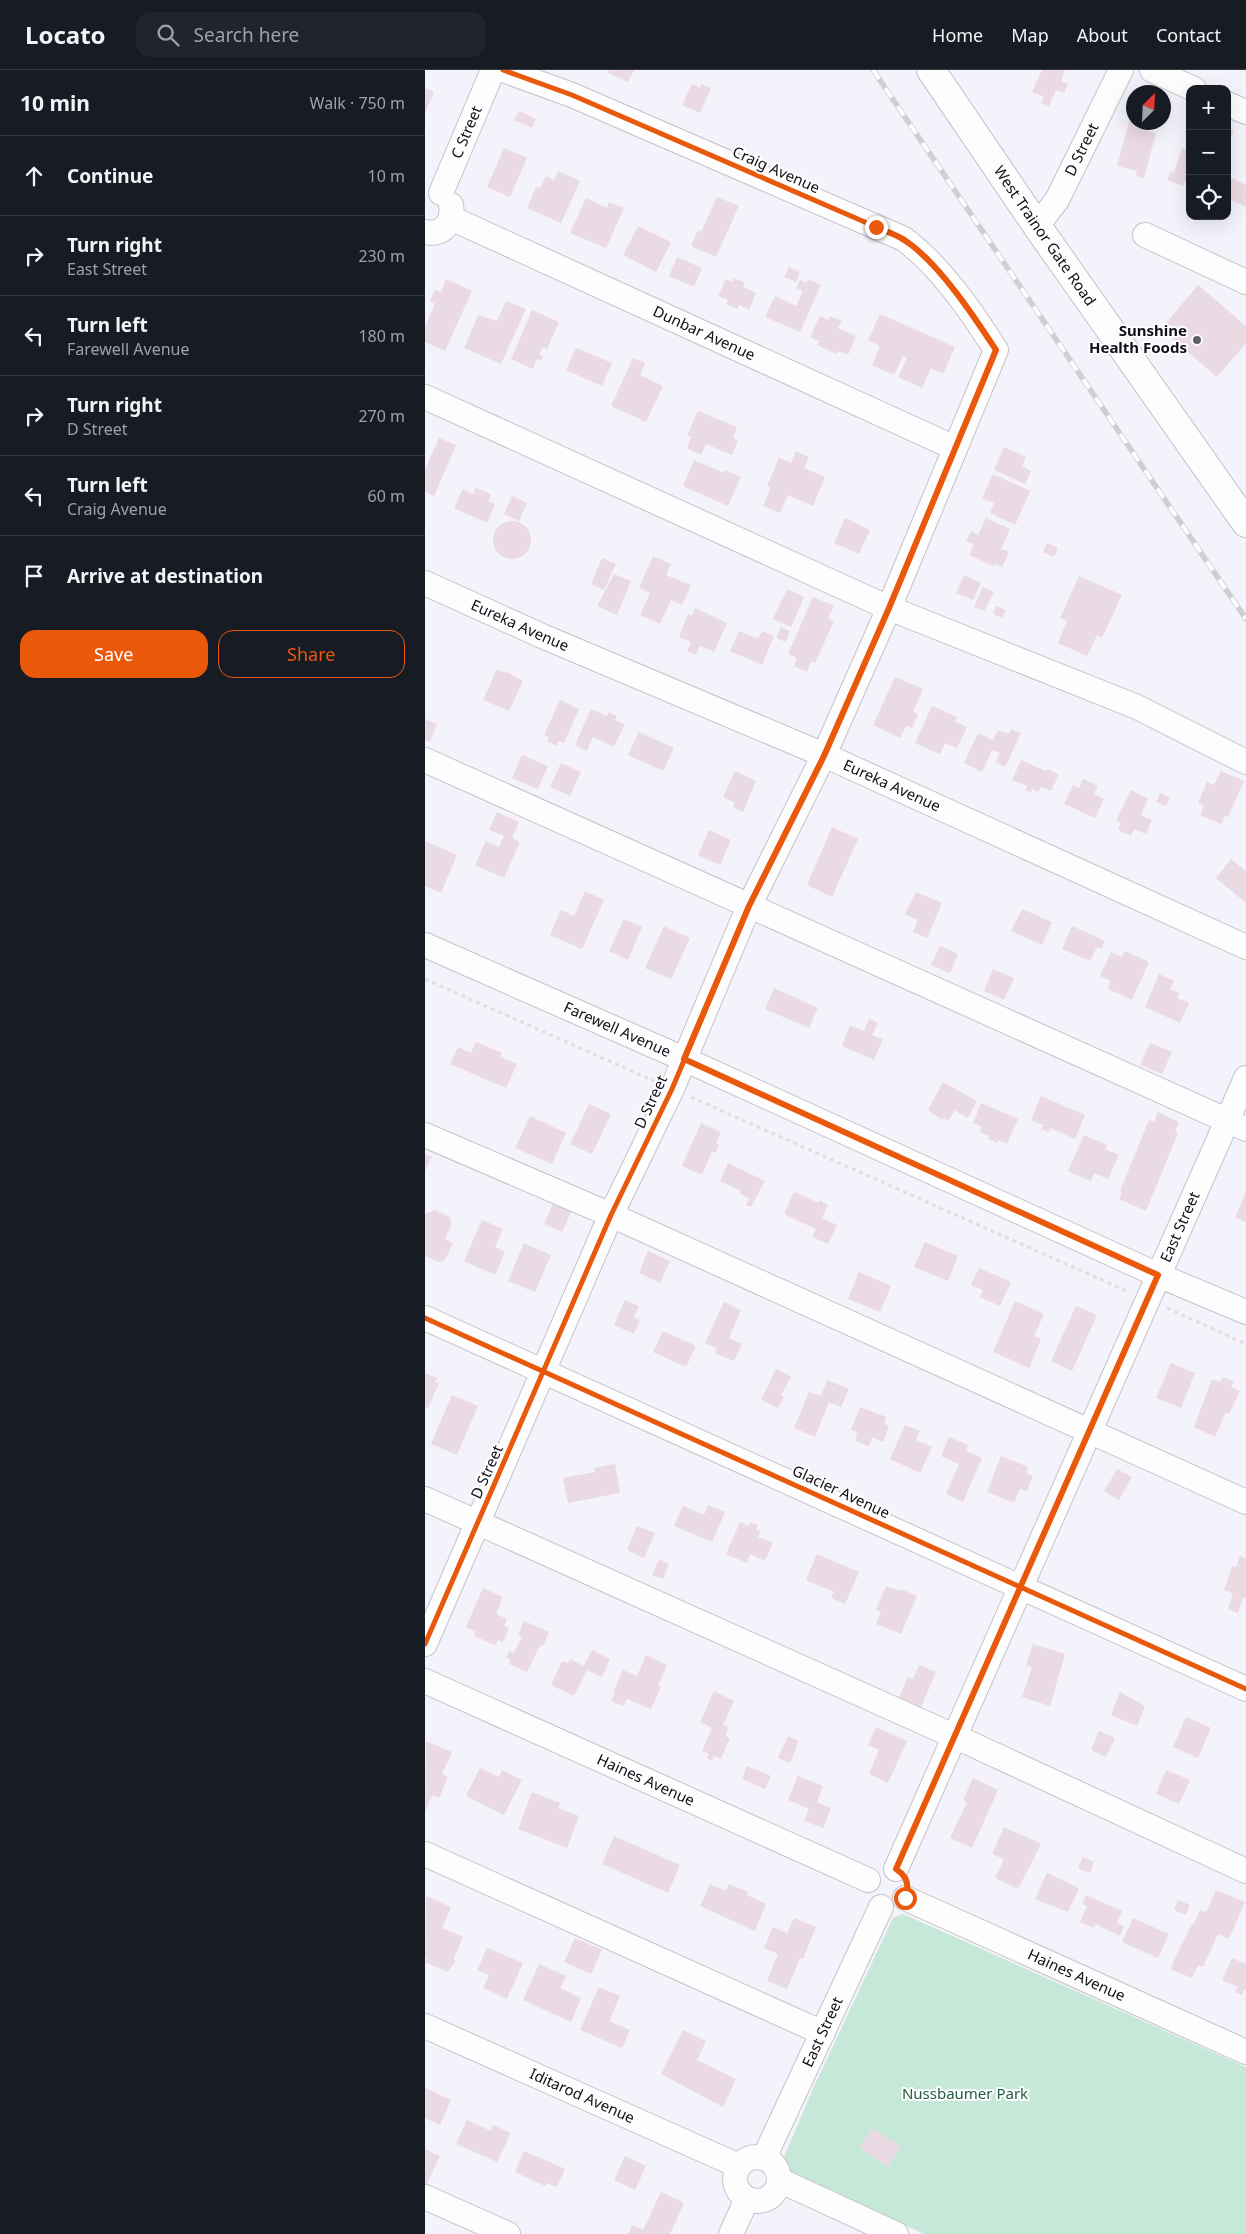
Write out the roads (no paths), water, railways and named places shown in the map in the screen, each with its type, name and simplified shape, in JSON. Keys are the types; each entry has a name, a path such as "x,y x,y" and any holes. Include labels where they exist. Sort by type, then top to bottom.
{"main road":[{"name":"West Trainor Gate Road","path":"931,70 1037,226 1246,523"}],"street":[{"name":"C Street","path":"433,193 493,70"},
{"name":"Craig Avenue","path":"503,70 572,95 904,239 921,252 945,279 996,350"},
{"name":"D Street","path":"1037,226 1057,200 1121,70"},
{"path":"1152,70 1186,85"},
{"path":"1231,106 1246,112"},
{"path":"425,232 437,232 443,229 451,218 451,204 433,193"},
{"name":"Dunbar Avenue","path":"451,218 955,448"},
{"path":"1145,235 1246,282"},
{"name":"D Street","path":"425,1644 545,1371 611,1215 672,1088 749,906 824,756 889,608 996,350"},
{"path":"425,397 889,608 1137,707 1246,762"},
{"name":"Eureka Avenue","path":"425,583 542,636 824,756 1246,947"},
{"path":"425,760 1236,1125"},
{"name":"Farewell Avenue","path":"425,945 684,1059 1158,1275 1246,1312"},
{"name":"East Street","path":"896,1869 1147,1299 1236,1125 1246,1078"},
{"path":"425,1135 611,1215 1246,1502"},
{"name":"Glacier Avenue","path":"425,1318 1246,1689"},
{"path":"425,1499 954,1736 1246,1871"},
{"name":"Haines Avenue","path":"425,1681 868,1880"},
{"path":"425,1854 823,2033"},
{"path":"889,1867 896,1869 902,1873 908,1885 905,1898 894,1907 881,1907 871,1899 867,1887 868,1880 877,1870 889,1867"},
{"name":"Haines Avenue","path":"905,1898 1246,2052"},
{"name":"East Street","path":"764,2158 881,1907"},
{"name":"Iditarod Avenue","path":"425,2026 739,2166"},
{"path":"751,2158 764,2158 775,2166 779,2180 774,2193 762,2200 747,2198 741,2194 735,2180 739,2166 751,2158"},
{"path":"779,2180 896,2234"},
{"path":"425,2197 508,2234"},
{"path":"731,2234 747,2198"}],"railway":[{"path":"873,70 1246,619"}],"place":[{"name":"Sunshine Health Foods","path":"1197,340"}],"park label":[{"name":"Nussbaumer Park","path":"965,2094"}]}
